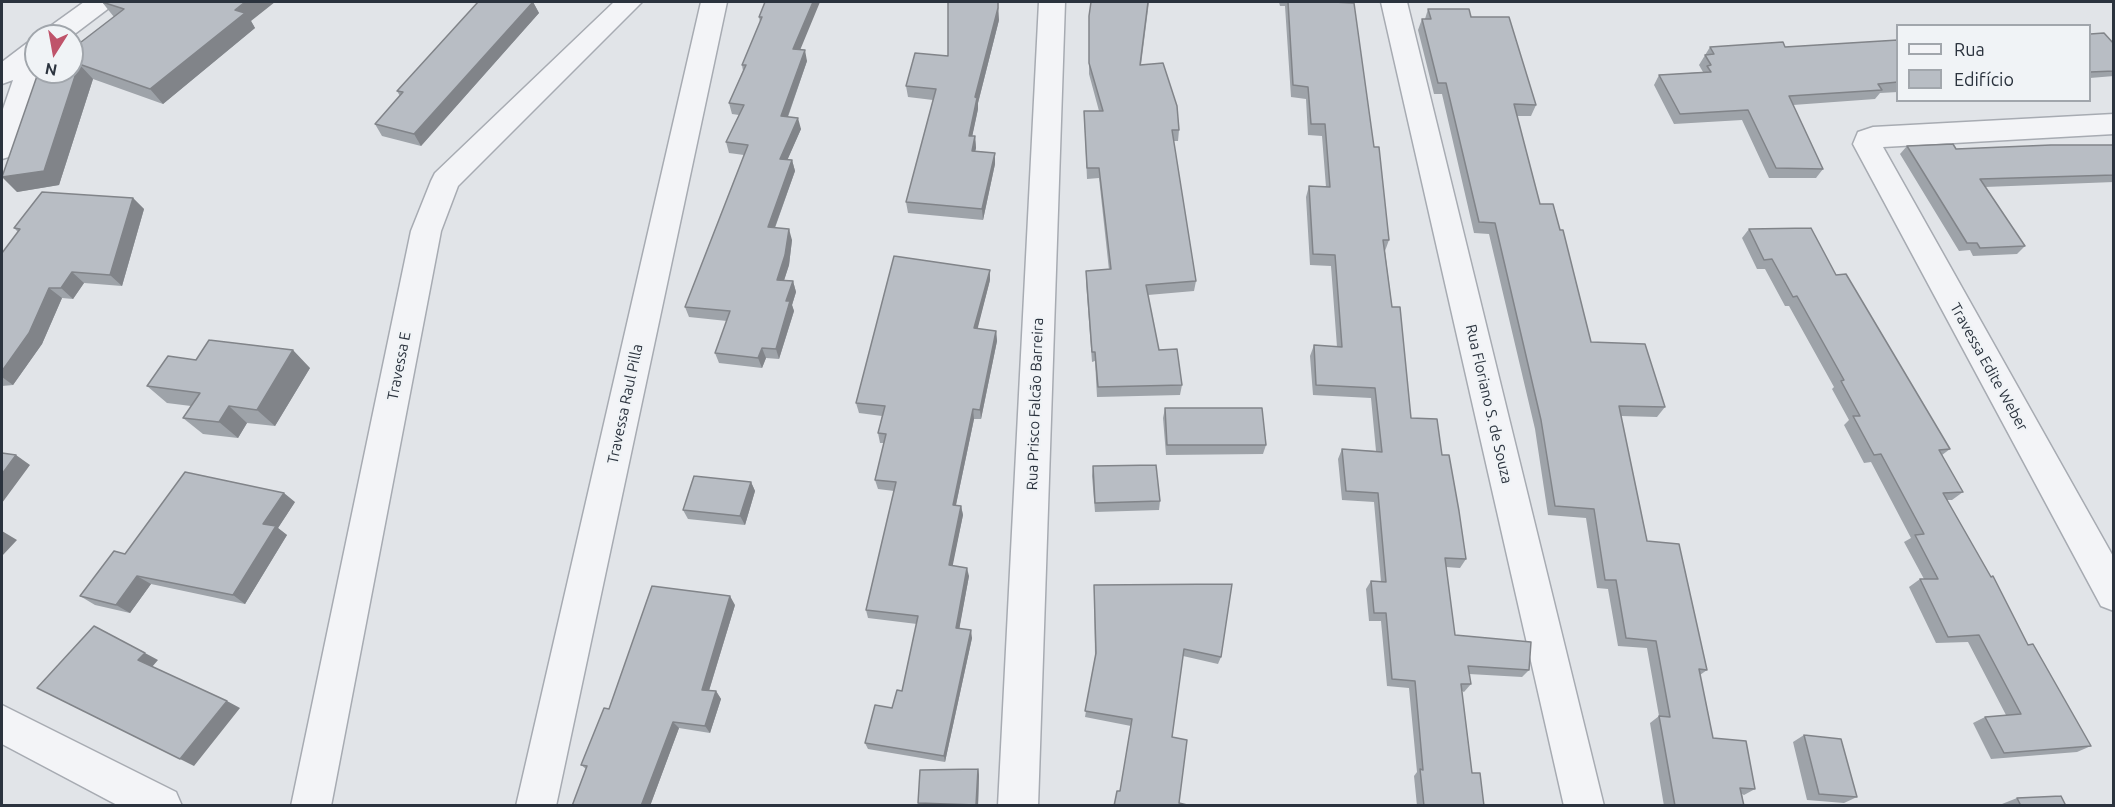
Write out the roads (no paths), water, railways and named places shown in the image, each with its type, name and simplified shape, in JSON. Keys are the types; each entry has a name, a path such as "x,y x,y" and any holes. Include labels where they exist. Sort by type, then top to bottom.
{"street":[{"path":"70,24 100,2"},
{"name":"Travessa E","path":"311,806 426,231 445,181 629,2"},
{"name":"Travessa Raul Pilla","path":"536,806 714,2"},
{"name":"Rua Prisco Falcão Barreira","path":"1018,806 1052,2"},
{"name":"Rua Floriano S. de Souza","path":"1394,2 1584,806"},
{"path":"2,75 24,58"},
{"path":"2,149 26,84"},
{"name":"Travessa Edite Weber","path":"2114,124 1884,136 1868,139 1867,144 2114,594"},
{"path":"2,723 162,806"}]}
